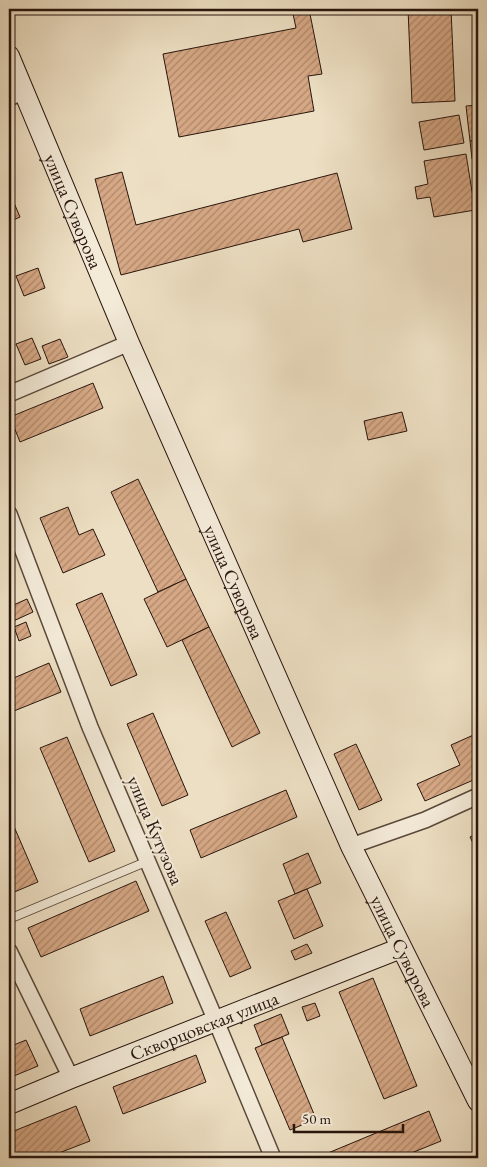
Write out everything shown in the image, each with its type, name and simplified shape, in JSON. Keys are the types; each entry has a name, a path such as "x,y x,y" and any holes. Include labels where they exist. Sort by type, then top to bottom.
{"street":[{"name":"улица Суворова","path":"9,56 16,94 129,343 351,846 400,948 478,1101"},
{"path":"9,394 129,343"},
{"name":"улица Кутузова","path":"9,514 90,727 273,1158"},
{"path":"351,846 425,820 478,796"},
{"name":"Скворцовская улица","path":"9,1104 400,948"},
{"path":"9,951 71,1078"}],"lane":[{"path":"9,919 148,861"}],"building":[{"path":"292,9 309,9 322,74 308,76 314,111 179,137 163,54 296,28"},
{"path":"408,9 451,9 455,101 412,103"},
{"path":"468,9 478,9 478,15 468,14"},
{"path":"478,105 478,141 470,141 466,106"},
{"path":"459,115 464,143 424,150 419,122"},
{"path":"470,141 478,141 478,158 472,159"},
{"path":"466,154 475,210 434,217 430,197 417,199 415,187 428,184 424,161"},
{"path":"122,172 136,225 337,173 352,229 303,242 299,229 121,275 95,179"},
{"path":"9,191 20,217 9,222"},
{"path":"38,268 45,288 24,296 16,276"},
{"path":"32,338 41,359 25,365 16,344"},
{"path":"60,339 68,357 49,364 42,346"},
{"path":"93,383 103,408 20,442 10,417"},
{"path":"402,412 407,431 368,440 364,421"},
{"path":"138,479 186,579 158,592 111,492"},
{"path":"68,507 79,535 93,529 105,555 63,573 40,518"},
{"path":"186,579 209,627 167,647 144,599"},
{"path":"102,593 137,675 111,686 76,604"},
{"path":"27,599 33,612 9,623 9,607"},
{"path":"26,622 31,636 19,641 14,627"},
{"path":"209,627 260,733 232,747 182,640"},
{"path":"49,663 61,692 9,713 9,680"},
{"path":"153,713 188,795 162,806 127,724"},
{"path":"478,733 478,778 425,801 417,784 460,765 451,745"},
{"path":"67,737 115,851 89,862 40,748"},
{"path":"356,744 382,800 359,810 334,754"},
{"path":"286,790 297,817 201,858 190,830"},
{"path":"9,815 38,882 12,893 9,885"},
{"path":"478,833 478,853 470,837"},
{"path":"308,853 321,883 295,894 283,864"},
{"path":"136,881 149,911 41,957 28,928"},
{"path":"307,889 323,926 294,939 278,901"},
{"path":"226,912 251,968 230,977 205,921"},
{"path":"307,944 312,953 295,960 291,951"},
{"path":"163,976 173,1003 90,1036 80,1009"},
{"path":"373,978 417,1086 384,1099 339,992"},
{"path":"315,1003 320,1016 307,1021 302,1007"},
{"path":"281,1014 289,1034 262,1045 254,1025"},
{"path":"282,1037 316,1119 290,1130 255,1048"},
{"path":"26,1040 38,1066 9,1078 9,1047"},
{"path":"196,1055 206,1082 123,1114 113,1087"},
{"path":"76,1106 90,1141 46,1158 9,1158 9,1133"},
{"path":"429,1111 441,1141 399,1158 316,1158"}]}
